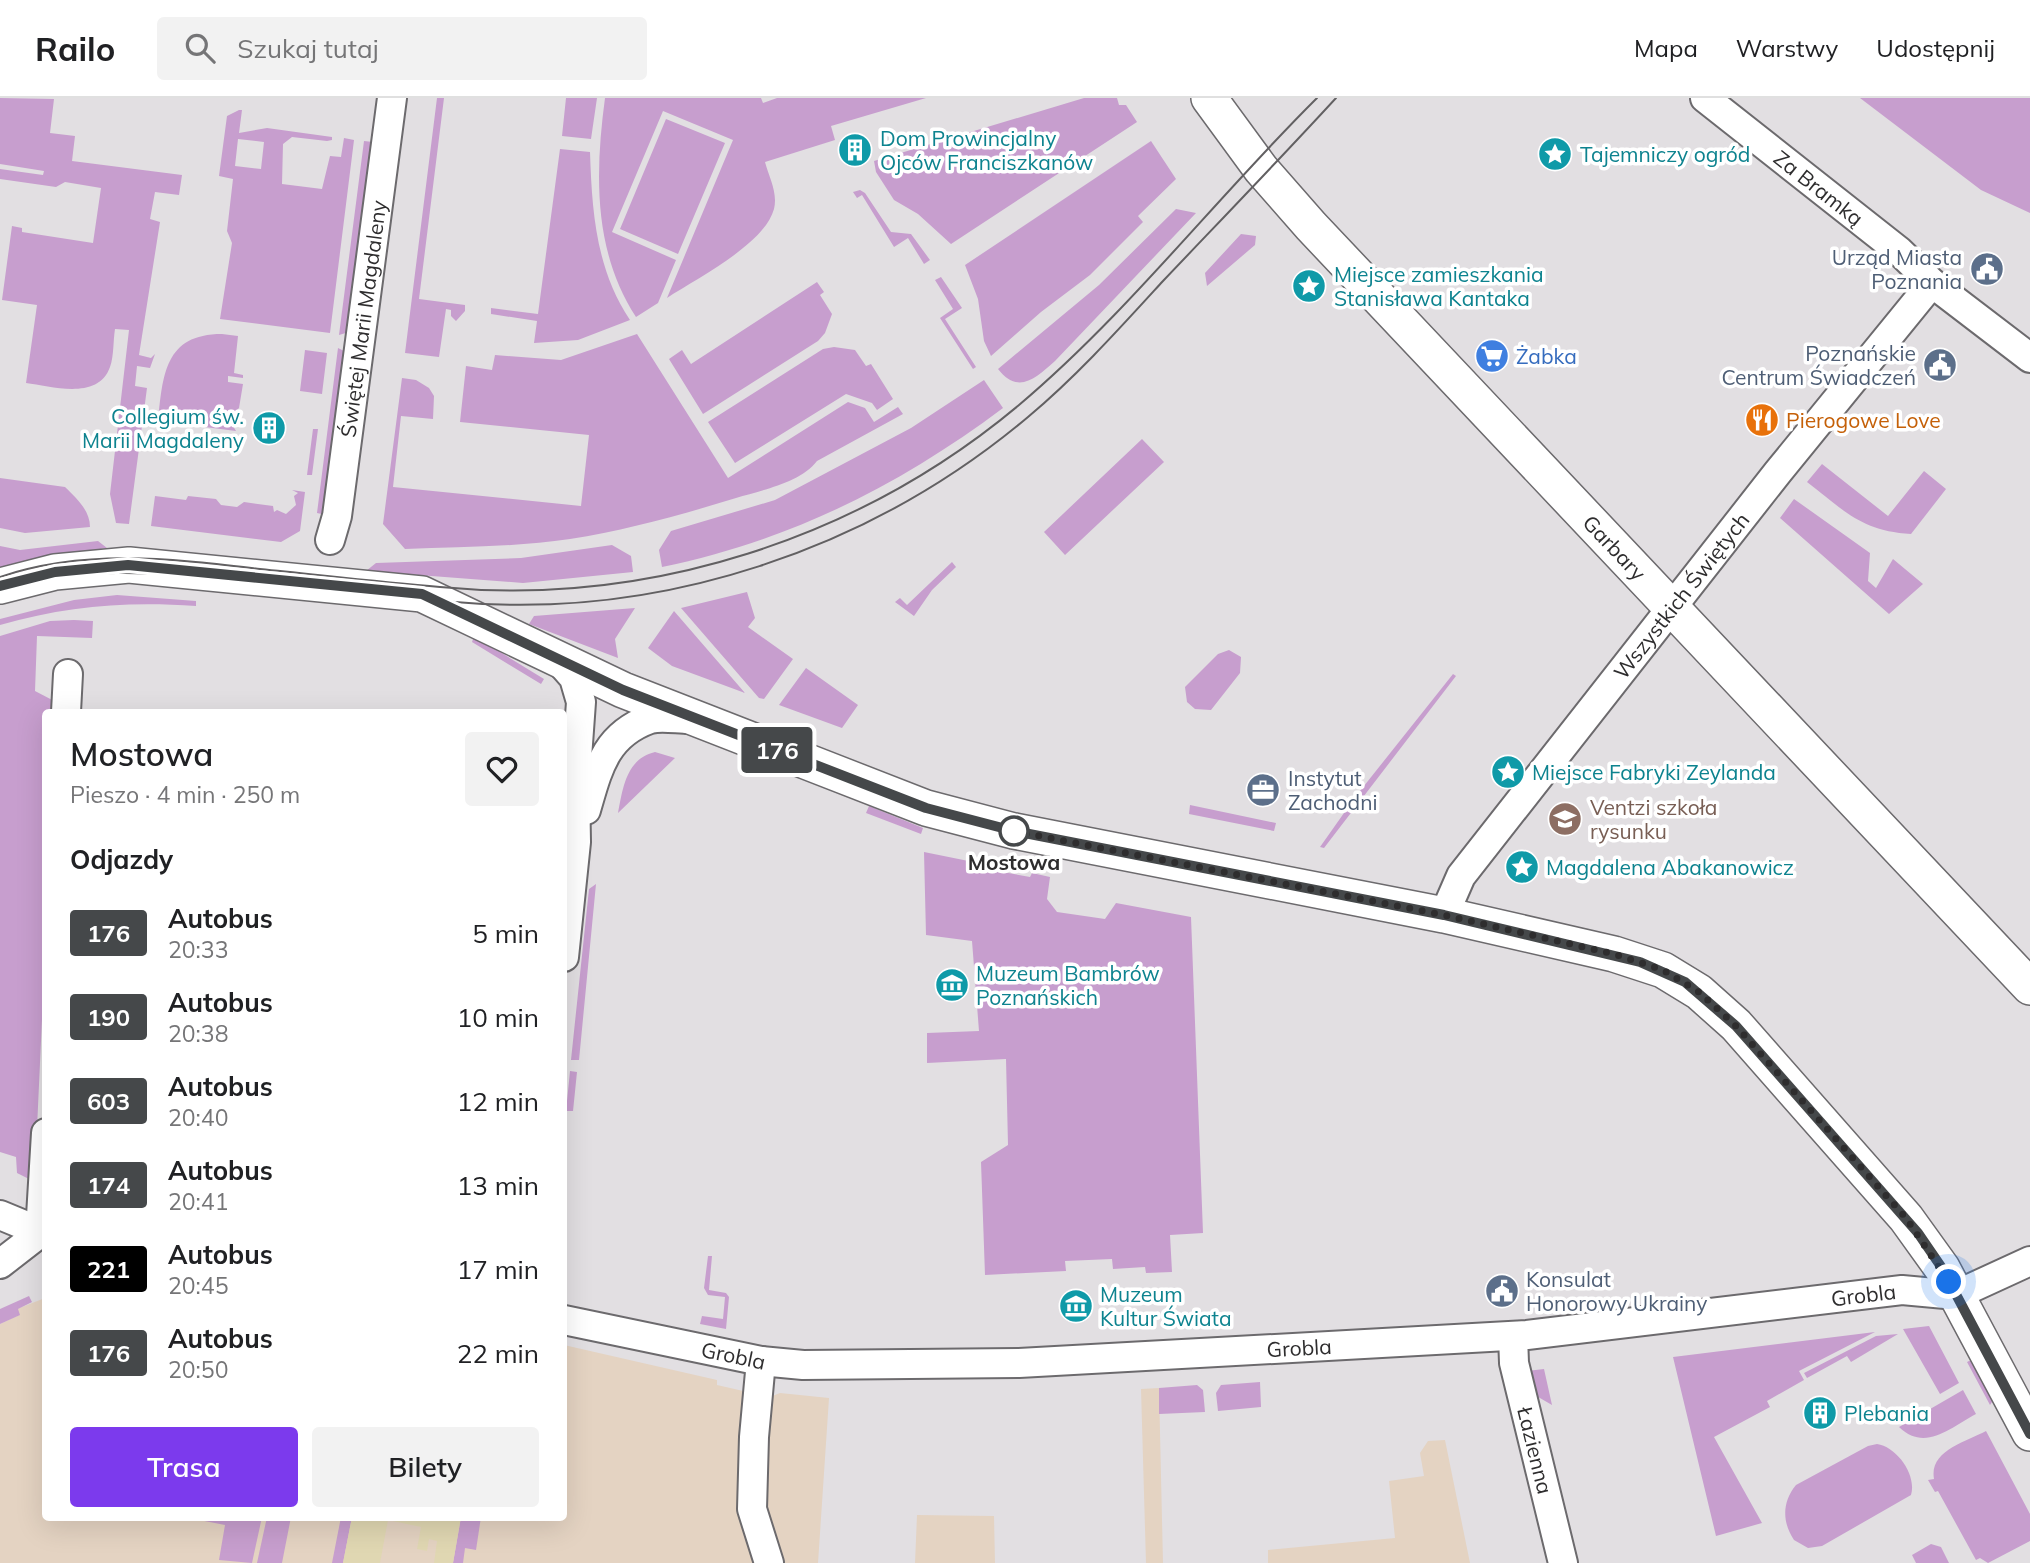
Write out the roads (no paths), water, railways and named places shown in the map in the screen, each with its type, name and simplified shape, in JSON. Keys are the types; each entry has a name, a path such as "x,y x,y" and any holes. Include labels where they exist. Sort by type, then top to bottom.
{"street":[{"name":"Świętej Marii Magdaleny","path":"330,540 337,516 391,98"},
{"name":"Garbary","path":"1209,98 1232,132 1295,209 2030,987"},
{"name":"Za Bramką","path":"1706,98 1899,251 1932,283 2030,358"},
{"name":"Wszystkich Świętych","path":"1444,915 1461,876 1778,472 1932,283"},
{"path":"0,586 55,572 128,565 422,594 560,662 697,719 926,808 963,819 1444,915 1640,962 1663,970 1699,992 1736,1026 1906,1218 1942,1268 2030,1433"},
{"path":"560,662 574,678 581,702 575,786 576,842 567,928"},
{"path":"66,709 68,674"},
{"path":"576,842 600,762 620,737 652,719 697,719"},
{"path":"0,1215 42,1233"},
{"path":"0,1264 42,1234"},
{"name":"Grobla","path":"567,1321 761,1361 803,1365 1019,1363 1513,1336 1902,1290 1956,1295 2030,1261"},
{"name":"Łazienna","path":"1513,1336 1514,1363 1563,1563"},
{"path":"761,1361 754,1437 752,1509 769,1563"}],"tram line":[{"path":"0,577 65,562 130,558 440,587 518,590 596,586 672,574 748,554 820,527 890,493 957,452 1019,405 1135,294 1317,98"},
{"path":"0,591 29,583 87,574 146,573 234,579 455,602 532,605 609,599 685,586 760,566 832,539 901,505 966,464 1028,417 1098,351 1336,98"}],"place":[{"name":"Dom Prowincjalny Ojców Franciszkanów","path":"855,150"},
{"name":"Tajemniczy ogród","path":"1555,154"},
{"name":"Urząd Miasta Poznania","path":"1987,269"},
{"name":"Miejsce zamieszkania Stanisława Kantaka","path":"1309,286"},
{"name":"Żabka","path":"1492,356"},
{"name":"Poznańskie Centrum Świadczeń","path":"1940,365"},
{"name":"Pierogowe Love","path":"1762,420"},
{"name":"Collegium św. Marii Magdaleny","path":"269,428"},
{"name":"Miejsce Fabryki Zeylanda","path":"1508,772"},
{"name":"Instytut Zachodni","path":"1263,790"},
{"name":"Ventzi szkoła rysunku","path":"1565,819"},
{"name":"Mostowa","path":"1014,831"},
{"name":"Magdalena Abakanowicz","path":"1522,867"},
{"name":"Muzeum Bambrów Poznańskich","path":"952,985"},
{"name":"Konsulat Honorowy Ukrainy","path":"1502,1291"},
{"name":"Muzeum Kultur Świata","path":"1076,1306"},
{"name":"Plebania","path":"1820,1413"}]}
